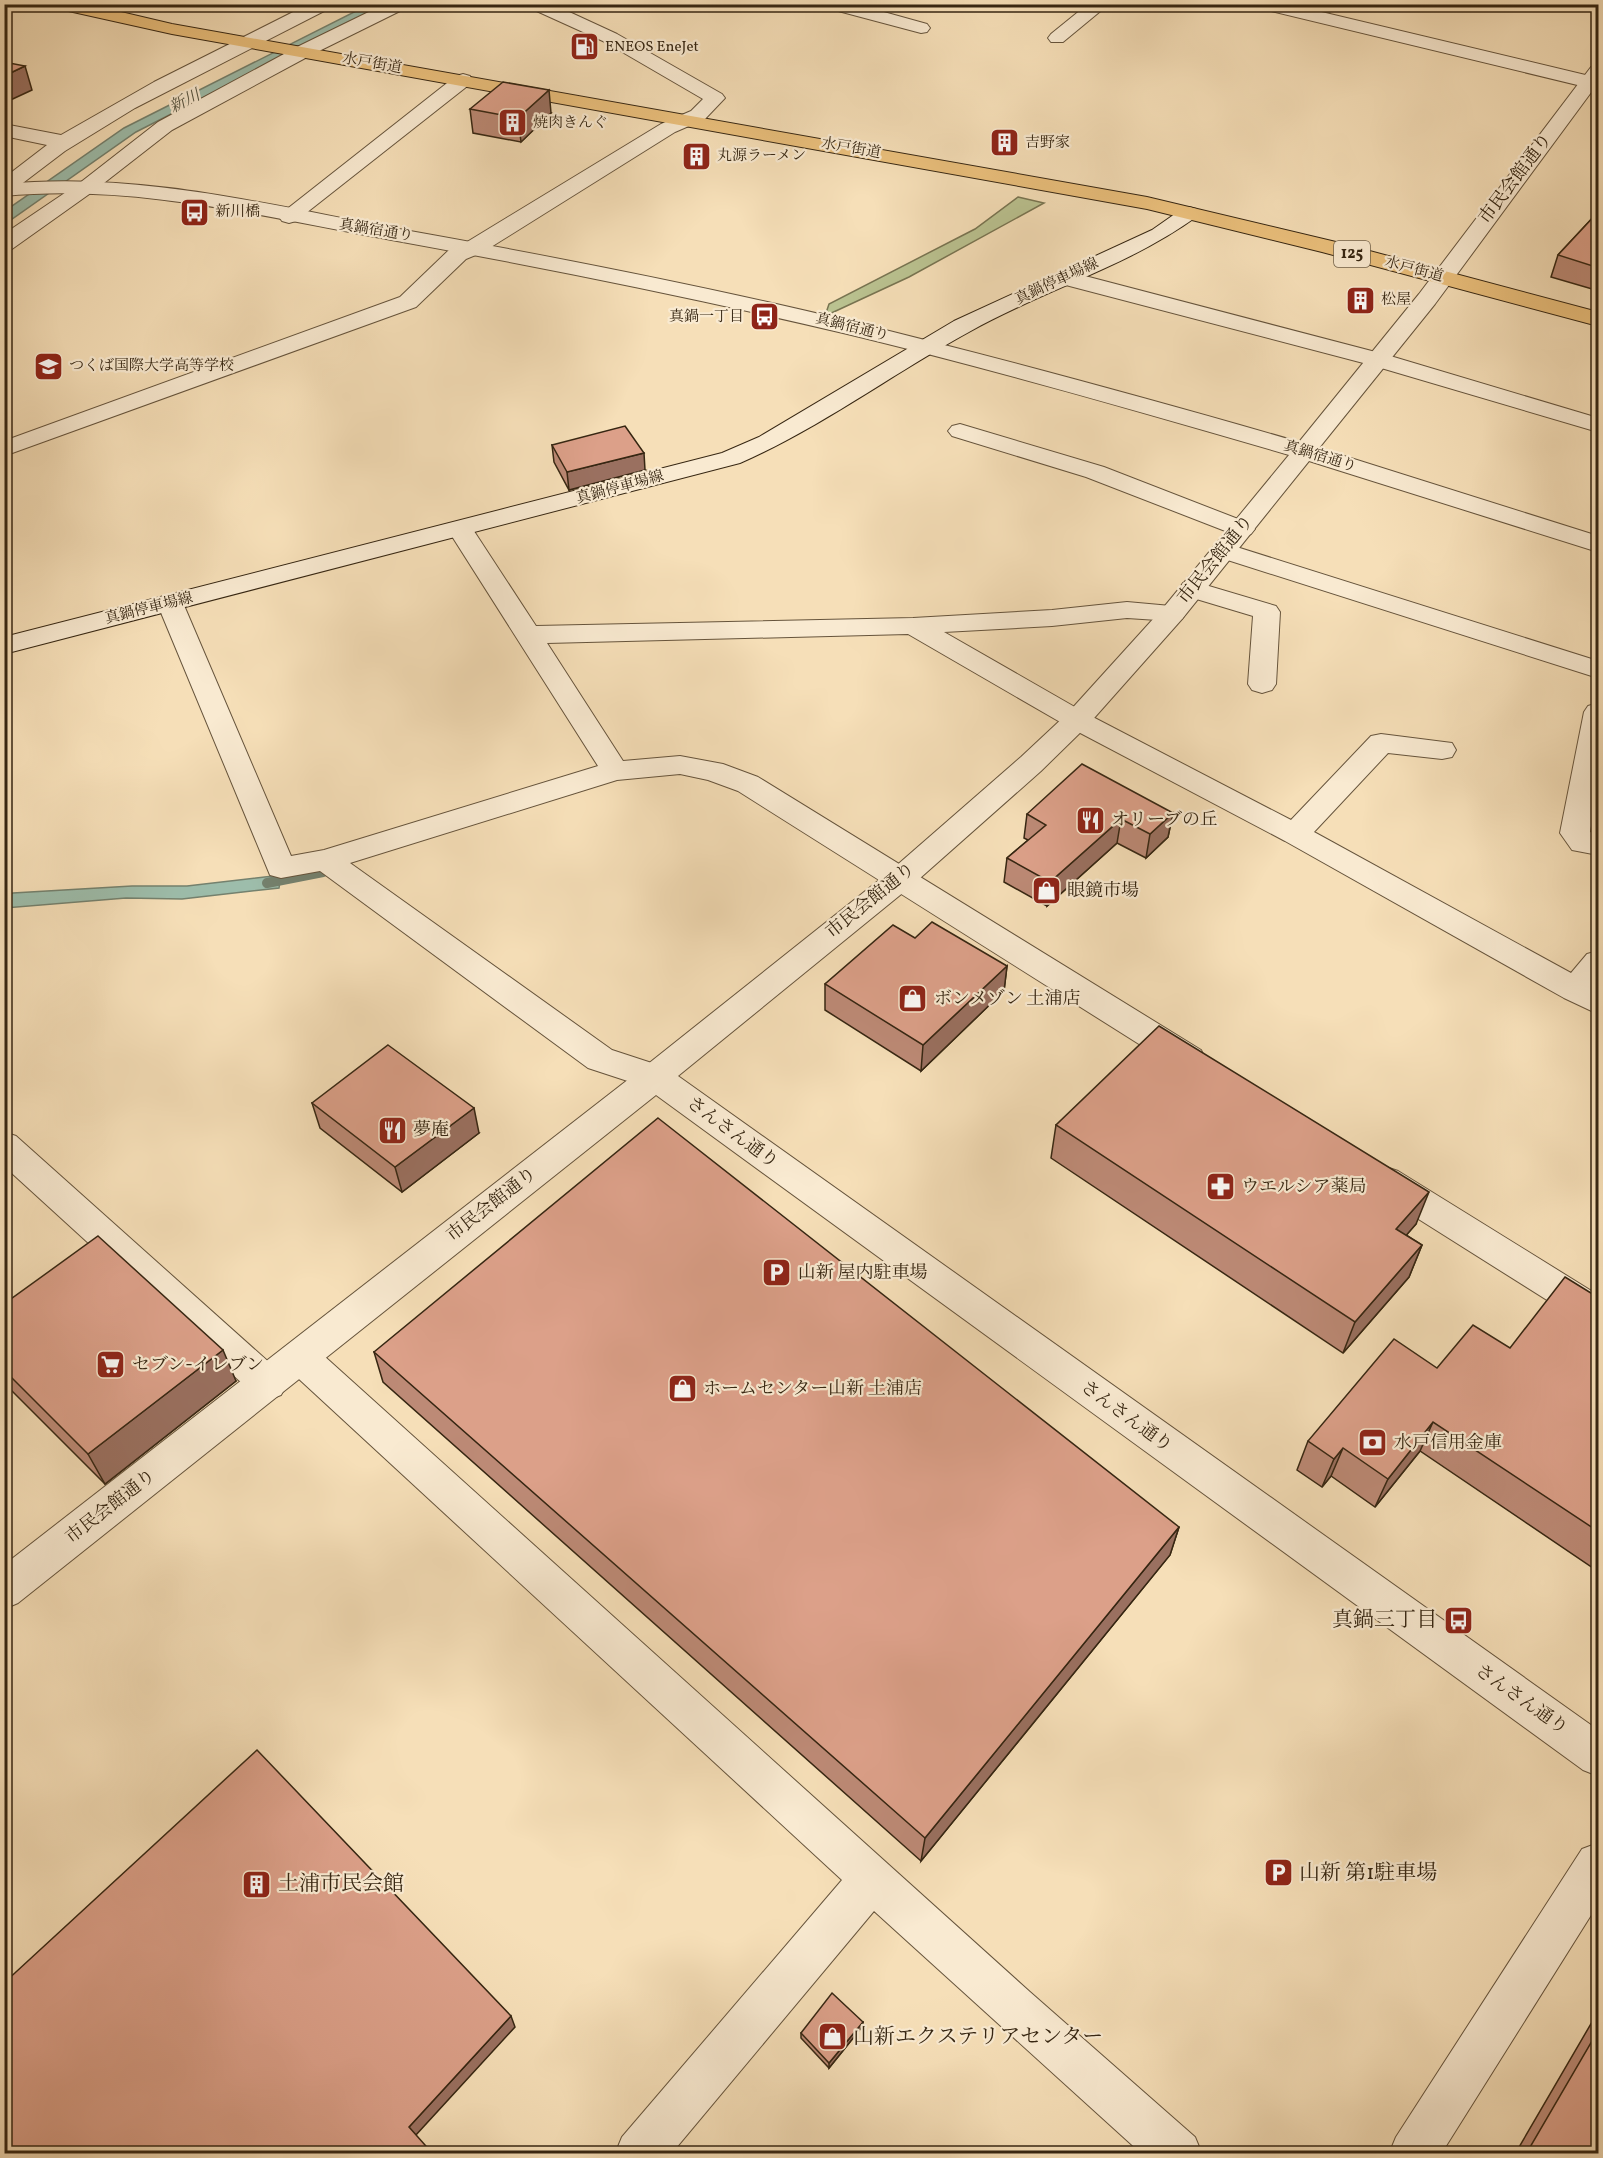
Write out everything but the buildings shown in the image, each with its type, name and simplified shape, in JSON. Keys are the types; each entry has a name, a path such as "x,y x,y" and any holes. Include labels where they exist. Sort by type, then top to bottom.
{"highway":[{"name":"水戸街道","path":"61,4 128,21 1048,185 1189,213 1599,319"}],"street":[{"path":"9,189 64,142 324,4"},
{"path":"4,244 88,186 165,126 300,52 400,4"},
{"path":"4,449 408,302 458,254 474,248 668,128 698,115 715,98 611,38 536,4"},
{"path":"833,4 921,28"},
{"path":"1057,38 1100,4"},
{"path":"1263,4 1596,79"},
{"name":"市民会館通り","path":"4,1590 655,1077 899,880 1031,764 1077,720 1173,613 1379,360 1596,79"},
{"path":"289,217 463,80"},
{"path":"4,130 64,142"},
{"name":"真鍋宿通り","path":"9,189 88,186 157,193 474,248 735,300 927,346 1097,391 1304,452 1599,544"},
{"name":"真鍋停車場線","path":"4,646 461,530 731,458 768,442 962,327 1159,234 1189,213"},
{"path":"1066,278 1379,360 1599,425"},
{"path":"960,431 1095,472 1242,529"},
{"path":"461,530 615,771"},
{"path":"1224,551 1599,670"},
{"path":"1192,589 1267,612 1262,684"},
{"path":"170,603 281,868 325,860 615,771 680,765 713,771 747,784 1214,1075"},
{"path":"527,635 913,626 1052,618 1127,610 1173,613"},
{"path":"913,626 1077,720 1295,834 1587,996 1599,962"},
{"path":"1599,712 1575,833 1582,843 1599,845"},
{"path":"1295,834 1381,743 1442,750"},
{"name":"さんさん通り","path":"325,860 600,1059 655,1077 1342,1573 1599,1755"},
{"path":"4,1145 268,1384"},
{"path":"1356,1162 1599,1313"},
{"path":"300,1357 1178,2154"},
{"path":"1413,2154 1599,1865"},
{"path":"639,2154 873,1878"}],"green space":[{"path":"1018,197 1044,203 909,277 825,316 829,304 975,229"}],"water":[{"name":"新川","path":"368,5 385,5 136,132 5,224 5,211 124,128"},
{"path":"281,875 279,888 182,899 126,898 5,908 5,896 13,893 132,886 187,886"}],"waterway":[{"path":"1328,10 1334,4"},
{"path":"267,883 323,872"}],"place":[{"name":"ENEOS EneJet","path":"584,47"},
{"name":"焼肉きんぐ","path":"512,123"},
{"name":"吉野家","path":"1004,143"},
{"name":"丸源ラーメン","path":"696,156"},
{"name":"新川橋","path":"194,212"},
{"name":"松屋","path":"1360,300"},
{"name":"真鍋一丁目","path":"765,317"},
{"name":"つくば国際大学高等学校","path":"48,366"},
{"name":"オリーブの丘","path":"1090,820"},
{"name":"眼鏡市場","path":"1046,891"},
{"name":"ボンメゾン 土浦店","path":"913,999"},
{"name":"夢庵","path":"392,1130"},
{"name":"ウエルシア薬局","path":"1220,1187"},
{"name":"山新 屋内駐車場","path":"777,1273"},
{"name":"セブン-イレブン","path":"111,1365"},
{"name":"ホームセンター山新 土浦店","path":"682,1389"},
{"name":"水戸信用金庫","path":"1373,1443"},
{"name":"真鍋三丁目","path":"1458,1620"},
{"name":"山新 第1駐車場","path":"1278,1873"},
{"name":"土浦市民会館","path":"257,1884"},
{"name":"山新エクステリアセンター","path":"832,2037"}]}
